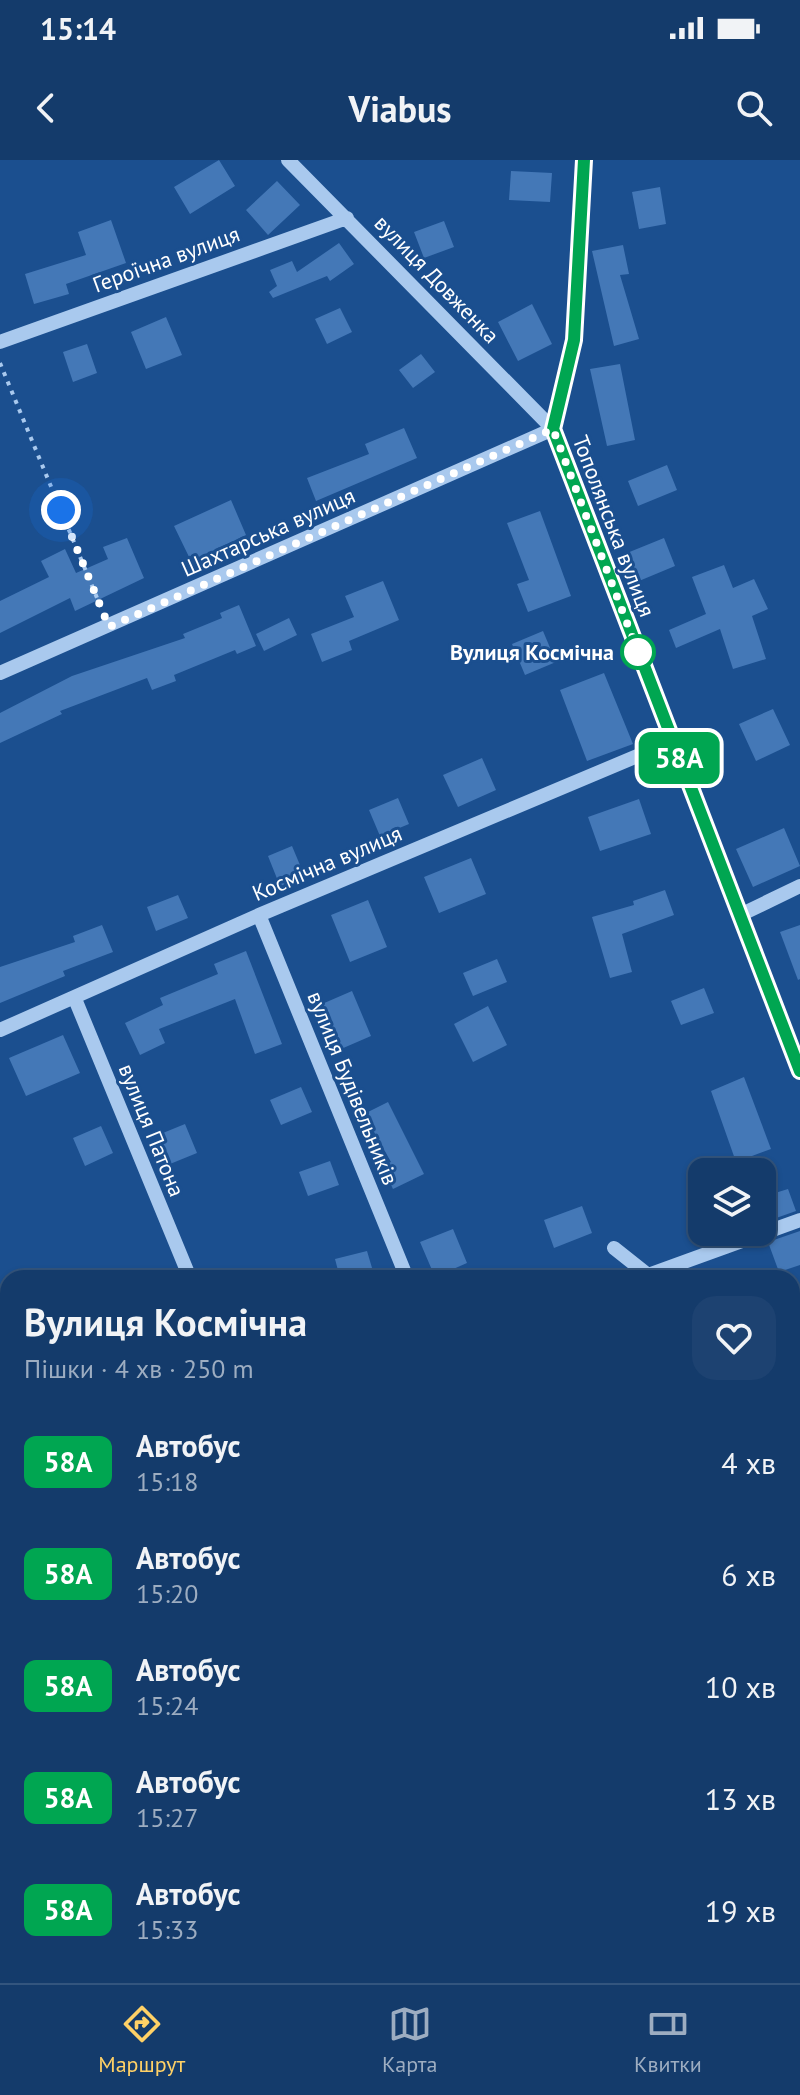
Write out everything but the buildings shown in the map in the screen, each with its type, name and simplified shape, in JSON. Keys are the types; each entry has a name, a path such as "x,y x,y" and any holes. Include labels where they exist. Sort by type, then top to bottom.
{"street":[{"name":"вулиця Довженка","path":"288,160 553,429"},
{"name":"Тополянська вулиця","path":"584,160 574,340 553,429 800,1071"},
{"name":"Героїчна вулиця","path":"0,342 347,218"},
{"name":"Шахтарська вулиця","path":"0,673 553,429"},
{"name":"Космічна вулиця","path":"0,1030 259,915 673,741"},
{"path":"740,915 800,886"},
{"name":"вулиця Будівельників","path":"259,915 404,1270"},
{"name":"вулиця Патона","path":"75,999 187,1270"},
{"path":"662,1270 800,1220"},
{"path":"614,1248 642,1270"}],"path":[{"path":"0,363 109,627"}],"bus line":[{"name":"58А","path":"584,160 574,340 553,429 800,1071"}],"place":[{"name":"Вулиця Космічна","path":"638,652"}],"route":[{"path":"61,510 109,627 553,429 638,652"}]}
